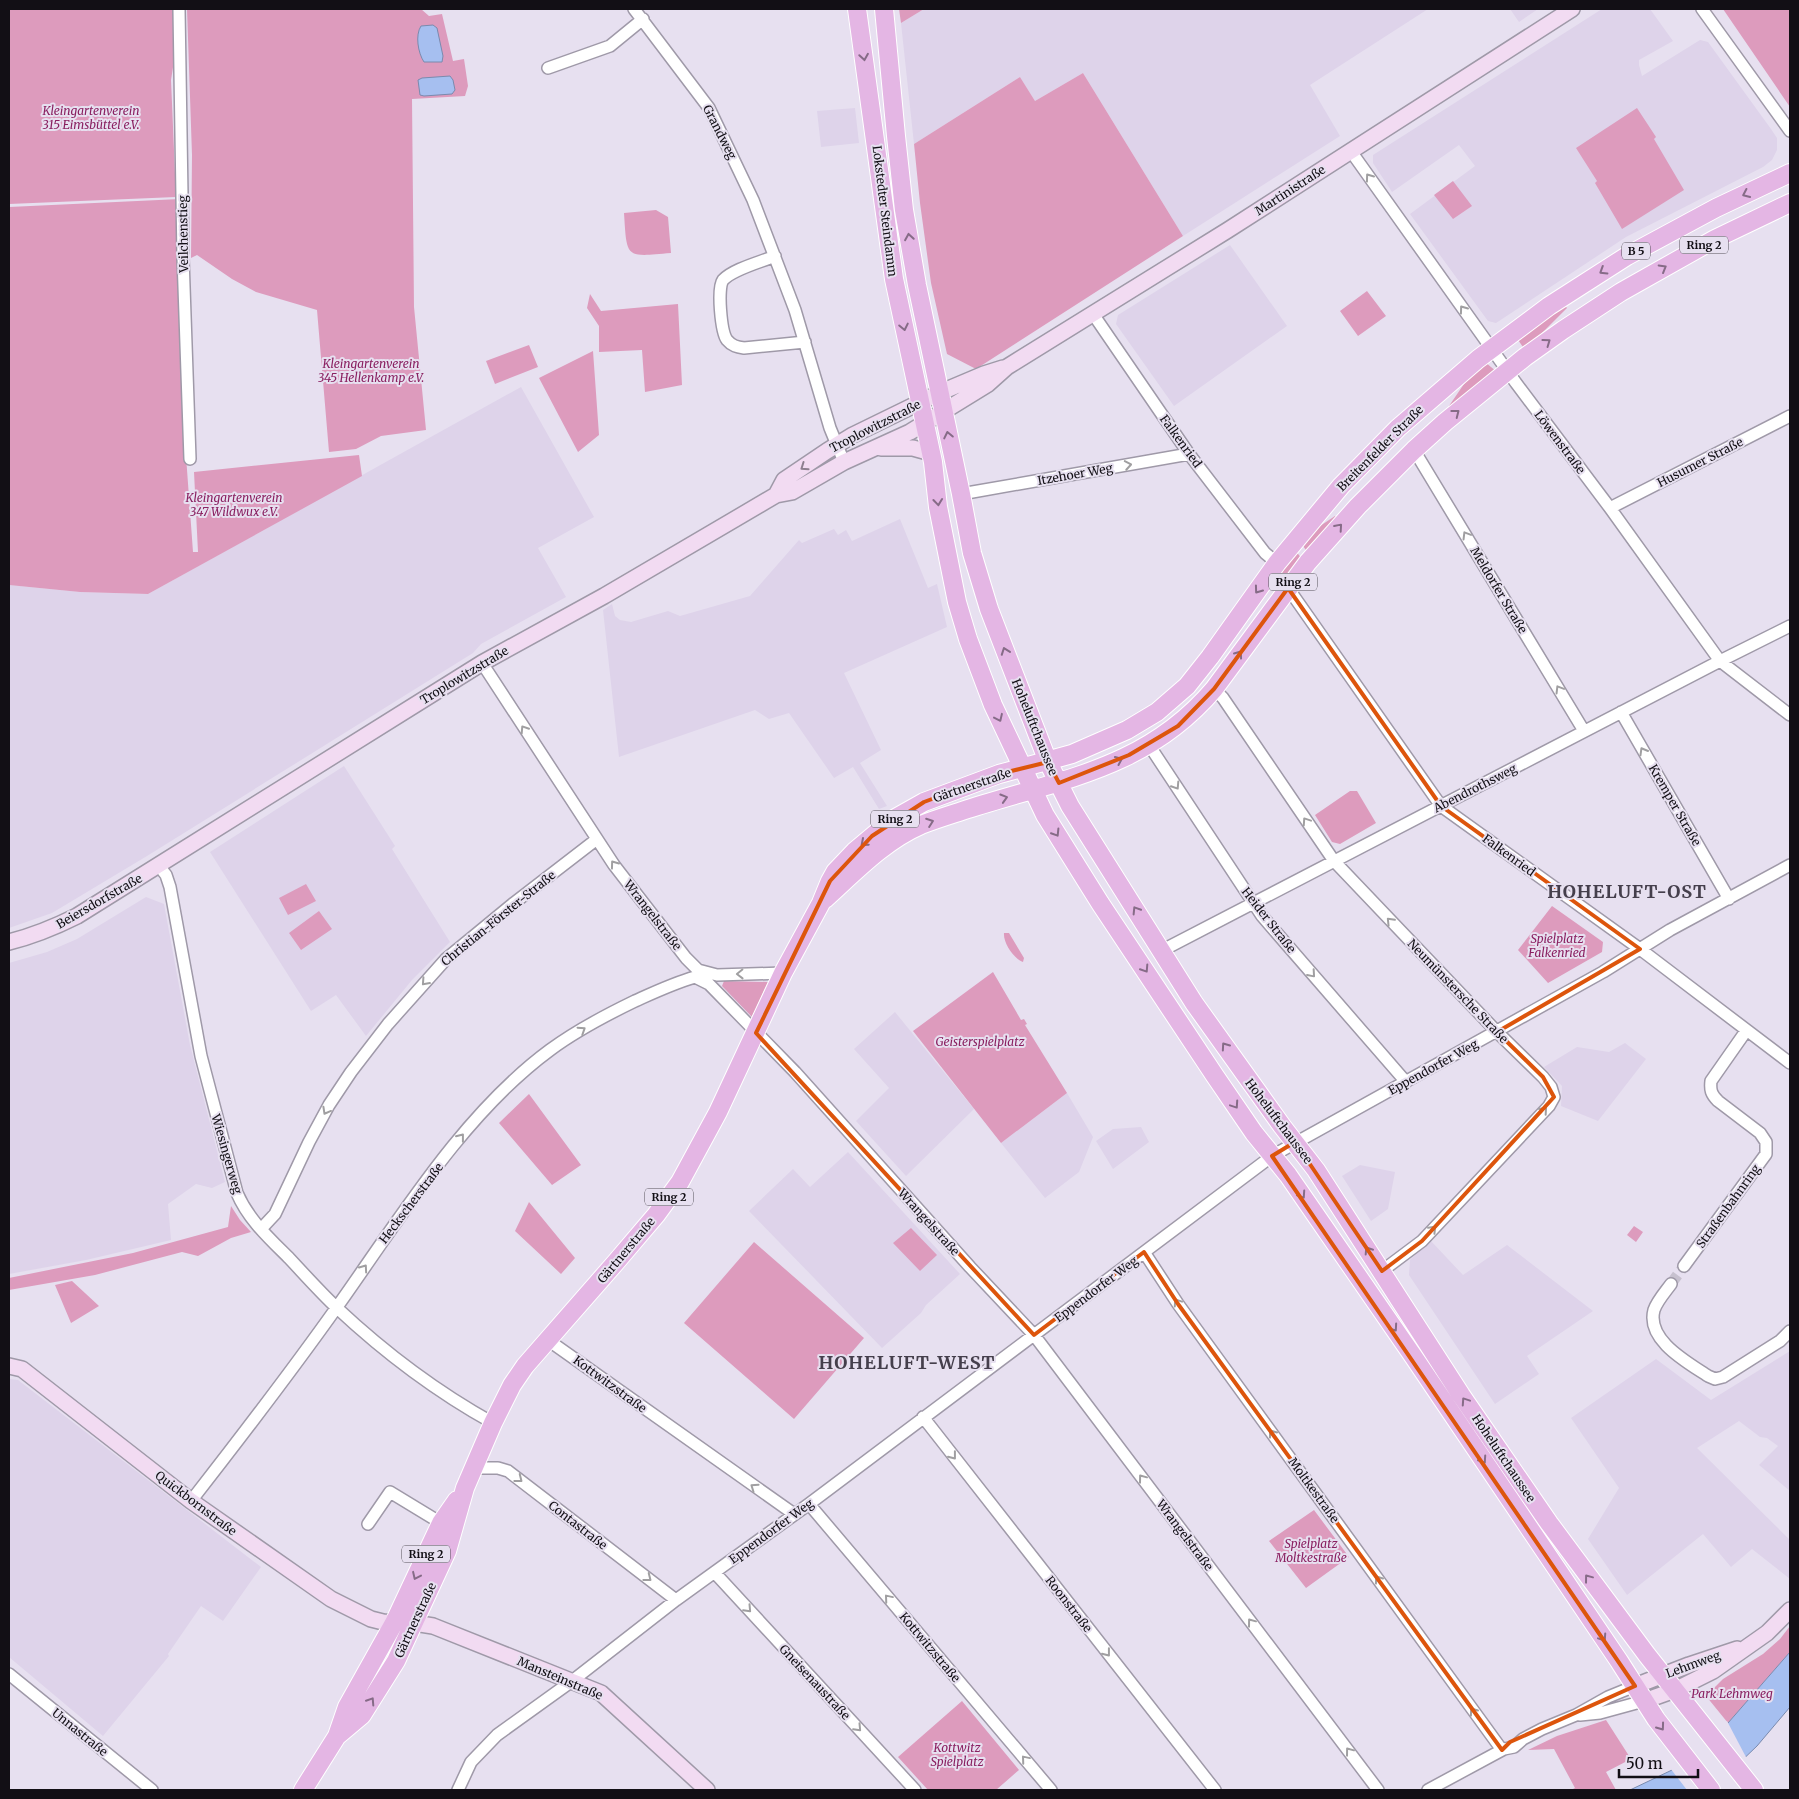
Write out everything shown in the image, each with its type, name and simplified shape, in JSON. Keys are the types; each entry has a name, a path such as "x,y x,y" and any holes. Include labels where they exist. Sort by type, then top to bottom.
{"main road":[{"name":"Lokstedter Steindamm","path":"857,9 894,279 932,408"},
{"name":"Lokstedter Steindamm","path":"884,9 904,210 917,285 932,408"},
{"name":"Breitenfelder Straße","path":"1048,762 1072,754 1127,730 1173,700 1210,657 1304,528 1341,486 1398,428 1492,348 1556,302 1627,256 1716,208 1790,173"},
{"name":"Breitenfelder Straße","path":"1059,783 1105,766 1149,745 1178,726 1214,689 1288,588 1358,506 1445,422 1508,372 1562,330 1621,292 1715,239 1790,203"},
{"name":"Hoheluftchaussee","path":"932,408 931,453 938,507 957,602 968,639 993,705 1045,815 1100,903 1215,1076 1254,1133 1288,1175 1413,1356 1639,1693 1680,1752 1710,1790"},
{"name":"Hoheluftchaussee","path":"932,408 962,494 972,553 989,609 1048,762 1070,806 1194,1003 1316,1170 1461,1395 1518,1479 1576,1561 1754,1790"},
{"name":"Gärtnerstraße","path":"337,1736 362,1715 390,1672 447,1551 465,1488 493,1423 512,1385 548,1340 656,1215 680,1182 718,1112 782,973 821,903 835,872 855,851 892,820 915,806 999,774 1048,762"},
{"name":"Gärtnerstraße","path":"821,903 882,848 905,833 939,819 1059,783"},
{"name":"Gärtnerstraße","path":"303,1790 337,1736 347,1707 394,1622 441,1523 465,1488"}],"street":[{"name":"Veilchenstieg","path":"179,9 183,259 190,459"},
{"name":"Grandweg","path":"634,9 709,108 753,200 795,310 830,428 844,462"},
{"name":"Martinistraße","path":"932,408 984,374 1006,367 1228,230 1572,9"},
{"path":"1702,9 1790,131"},
{"path":"548,68 610,46 643,19"},
{"name":"Löwenstraße","path":"1350,150 1508,372 1610,508 1720,661 1790,715"},
{"path":"775,256 733,274 724,279 720,284 723,330 726,338 737,347 805,342"},
{"name":"Falkenried","path":"1093,314 1189,454 1264,553 1277,564"},
{"path":"844,462 868,441 932,408"},
{"name":"Troplowitzstraße","path":"776,495 784,480 837,445 867,428 932,408"},
{"name":"Troplowitzstraße","path":"160,866 482,663 618,588 776,495 792,492 844,462 910,432 932,408"},
{"name":"Husumer Straße","path":"1610,508 1790,416"},
{"path":"870,450 907,447 931,453"},
{"name":"Meldorfer Straße","path":"1414,450 1584,731"},
{"name":"Itzehoer Weg","path":"962,494 1189,454"},
{"name":"Falkenried","path":"1288,588 1441,806 1640,949 1790,1063"},
{"name":"Abendrothsweg","path":"1161,951 1790,626"},
{"name":"Wrangelstraße","path":"482,663 614,865 696,973 795,1072 965,1262 1034,1335 1378,1790"},
{"name":"Neumünstersche Straße","path":"1214,689 1223,698 1334,861 1497,1032 1543,1076 1551,1087 1554,1096 1549,1106 1422,1241 1382,1271"},
{"name":"Kremper Straße","path":"1621,712 1729,899"},
{"name":"Heider Straße","path":"1149,745 1262,916 1406,1082"},
{"name":"Christian-Förster-Straße","path":"261,1229 275,1214 329,1105 351,1072 388,1024 446,959 514,903 597,839"},
{"name":"Eppendorfer Weg","path":"458,1790 471,1762 497,1735 572,1681 676,1600 809,1504 1272,1156 1604,972 1670,930 1790,865"},
{"name":"Beiersdorfstraße","path":"9,942 27,938 78,916 160,866"},
{"name":"Wiesingerweg","path":"160,866 170,887 201,1056 242,1206 261,1229 336,1308 389,1353 419,1375 448,1396 493,1423"},
{"path":"696,973 717,975 782,973"},
{"name":"Heckscherstraße","path":"192,1501 278,1389 406,1209 466,1130 503,1090 550,1050 602,1016 696,973"},
{"name":"Straßenbahnring","path":"1684,1266 1766,1154 1766,1142 1760,1133 1718,1101 1712,1095 1710,1088 1711,1081 1746,1031"},
{"name":"Moltkestraße","path":"1144,1252 1178,1304 1503,1750"},
{"path":"1672,1284 1654,1310 1654,1326 1666,1346 1715,1379 1723,1377 1780,1341 1790,1331"},
{"name":"Kottwitzstraße","path":"548,1340 794,1514"},
{"name":"Quickbornstraße","path":"9,1366 22,1369 192,1501 331,1599 371,1619 383,1622 414,1623"},
{"name":"Roonstraße","path":"923,1417 1215,1790"},
{"name":"Contastraße","path":"474,1468 498,1468 508,1471 676,1600"},
{"path":"368,1524 390,1492 441,1523"},
{"name":"Kottwitzstraße","path":"809,1504 1051,1790"},
{"name":"Gneisenaustraße","path":"715,1573 916,1790"},
{"name":"Lehmweg","path":"1639,1693 1675,1690 1713,1671 1773,1628 1790,1610"},
{"name":"Mansteinstraße","path":"414,1623 433,1626 605,1696 707,1790"},
{"name":"Lehmweg","path":"1639,1693 1663,1675 1752,1643"},
{"name":"Unnastraße","path":"9,1674 152,1790"},
{"path":"1576,1715 1600,1713 1639,1693"},
{"path":"1428,1790 1503,1750 1514,1747 1523,1739 1550,1725 1576,1715 1608,1697 1639,1693"}],"highlighted area":[{"path":"1288,588 1441,806 1640,949 1497,1032 1543,1077 1554,1097 1422,1241 1382,1271 1295,1142 1272,1156 1635,1686 1510,1742 1502,1750 1178,1304 1144,1252 1034,1335 756,1033 830,881 872,836 924,802 999,774 1048,762 1059,783 1129,755 1178,726 1214,689"}],"shaded area":[{"path":"924,9 1428,9 1310,85 1340,136 1183,236 1083,73 1035,101 1020,77 914,144 901,23"},
{"path":"1510,9 1538,9 1519,22"},
{"path":"1602,9 1650,9 1673,41 1639,60 1642,76 1700,40 1708,42 1777,138 1777,150 1772,160 1763,167 1626,237 1496,323 1488,321 1410,214 1475,166 1459,145 1392,192 1373,163 1373,155"},
{"path":"855,108 859,143 821,147 817,111"},
{"path":"1230,245 1287,326 1174,406 1116,324 1118,315"},
{"path":"521,387 594,517 538,548 566,597 481,644 473,653 52,913 9,928 9,585 80,592 148,594"},
{"path":"900,519 928,588 937,584 947,627 844,673 881,750 860,763 887,806 879,809 853,767 834,778 789,713 769,719 755,710 619,757 603,610 612,604 615,616 620,620 631,622 668,611 680,616 750,596 799,540 802,543 834,529 838,535 846,530 852,541"},
{"path":"344,766 395,846 392,849 450,942 412,980 366,1036 336,995 311,1011 210,852"},
{"path":"146,897 164,904 190,1045 225,1182 212,1188 196,1184 168,1204 171,1240 86,1260 9,1274 9,963 47,952 77,939"},
{"path":"895,1012 974,1109 906,1176 856,1121 889,1088 854,1049"},
{"path":"1625,1043 1646,1059 1598,1121 1561,1106 1562,1086 1544,1067 1577,1047 1609,1052"},
{"path":"1067,1093 1093,1137 1079,1172 1045,1198 1001,1143"},
{"path":"1141,1127 1149,1142 1113,1169 1096,1141 1113,1129"},
{"path":"848,1152 960,1274 882,1348 749,1211 793,1169 810,1187"},
{"path":"1360,1165 1395,1172 1388,1209 1371,1221 1342,1176"},
{"path":"1430,1240 1463,1275 1507,1245 1593,1311 1527,1356 1539,1374 1495,1404 1409,1275 1410,1260"},
{"path":"1790,1351 1790,1491 1759,1465 1778,1446 1767,1438 1760,1437 1739,1421 1697,1448 1790,1540 1790,1579 1752,1549 1731,1567 1703,1534 1627,1595 1588,1539 1619,1488 1571,1418 1656,1359 1711,1400"},
{"path":"9,1379 18,1380 261,1567 223,1621 201,1606 168,1654 169,1656 103,1736 9,1657"}],"green space":[{"name":"Kleingartenverein 315 Eimsbüttel e.V.","path":"9,9 173,9 174,61 171,80 176,197 9,204"},
{"name":"Kleingartenverein 345 Hellenkamp e.V.","path":"187,9 421,9 429,16 442,14 453,61 464,59 468,86 465,96 412,99 414,307 426,430 381,436 356,449 329,452 317,310 256,292 232,279 197,255 191,258 192,155"},
{"path":"899,9 924,9 901,23"},
{"path":"1723,9 1790,9 1790,107"},
{"path":"1083,73 1183,236 976,369 947,354 931,283 914,144 1020,77 1035,101"},
{"path":"1637,108 1656,137 1654,139 1684,190 1622,229 1595,183 1597,181 1576,148"},
{"path":"1453,181 1472,206 1453,219 1434,195"},
{"name":"Kleingartenverein 347 Wildwux e.V.","path":"180,199 186,456 193,552 198,552 194,472 359,455 362,476 148,594 80,592 9,585 9,207"},
{"path":"656,210 668,217 671,253 645,255 631,252 626,239 624,213"},
{"path":"1367,291 1386,316 1358,336 1340,311"},
{"path":"590,294 601,311 678,304 682,385 645,392 642,350 599,352 599,326 587,308"},
{"path":"1563,303 1567,308 1525,350 1516,337"},
{"path":"529,345 538,367 495,384 486,361"},
{"path":"593,351 599,435 578,452 539,378"},
{"path":"1485,362 1497,372 1449,410 1449,406 1466,381"},
{"path":"1335,516 1339,519 1308,553 1301,543 1308,534"},
{"path":"1294,549 1303,560 1285,579 1262,594"},
{"path":"1350,791 1357,791 1376,823 1340,844 1332,842 1315,815"},
{"path":"306,884 316,901 288,915 279,898"},
{"name":"Spielplatz Falkenried","path":"1552,906 1603,942 1602,952 1548,983 1518,950"},
{"path":"319,911 332,929 301,950 289,933"},
{"path":"1004,933 1009,933 1024,958 1023,962 1016,958 1010,950 1005,941"},
{"name":"Geisterspielplatz","path":"993,972 1021,1020 1024,1019 1027,1024 1025,1025 1067,1093 1001,1143 913,1031"},
{"path":"724,981 768,982 752,1017 722,986"},
{"path":"529,1094 581,1165 552,1185 499,1123"},
{"path":"529,1202 575,1258 561,1274 515,1231"},
{"path":"231,1206 251,1232 231,1238 198,1256 182,1252 95,1275 9,1290 9,1278 133,1253 228,1227"},
{"path":"1634,1226 1643,1232 1636,1242 1627,1235"},
{"path":"911,1228 937,1255 920,1271 893,1243"},
{"path":"754,1242 864,1338 794,1419 684,1323"},
{"path":"72,1281 99,1306 71,1323 55,1285"},
{"name":"Spielplatz Moltkestraße","path":"1314,1510 1349,1557 1306,1588 1269,1541"},
{"name":"Park Lehmweg","path":"1790,1626 1790,1652 1728,1723 1706,1696 1723,1679 1763,1654 1780,1639"},
{"name":"Kottwitz Spielplatz","path":"962,1701 1019,1770 996,1790 928,1790 898,1757"},
{"path":"1606,1720 1631,1759 1606,1772 1616,1790 1571,1790 1575,1788 1554,1749 1528,1750 1557,1736"}],"water":[{"path":"433,25 437,28 443,56 442,62 424,62 419,49 418,34 421,26"},
{"path":"450,76 455,90 452,94 420,95 418,80"},
{"path":"1790,1652 1790,1707 1757,1746 1711,1790 1630,1790 1672,1770 1728,1723"}],"pier":[{"path":"1727,1721 1747,1759 1715,1790 1687,1790 1670,1768"}],"tunnel":[{"path":"1671,1284 1684,1266"}],"district":[{"name":"HOHELUFT-OST","path":"1627,891"},
{"name":"HOHELUFT-WEST","path":"907,1362"}]}
